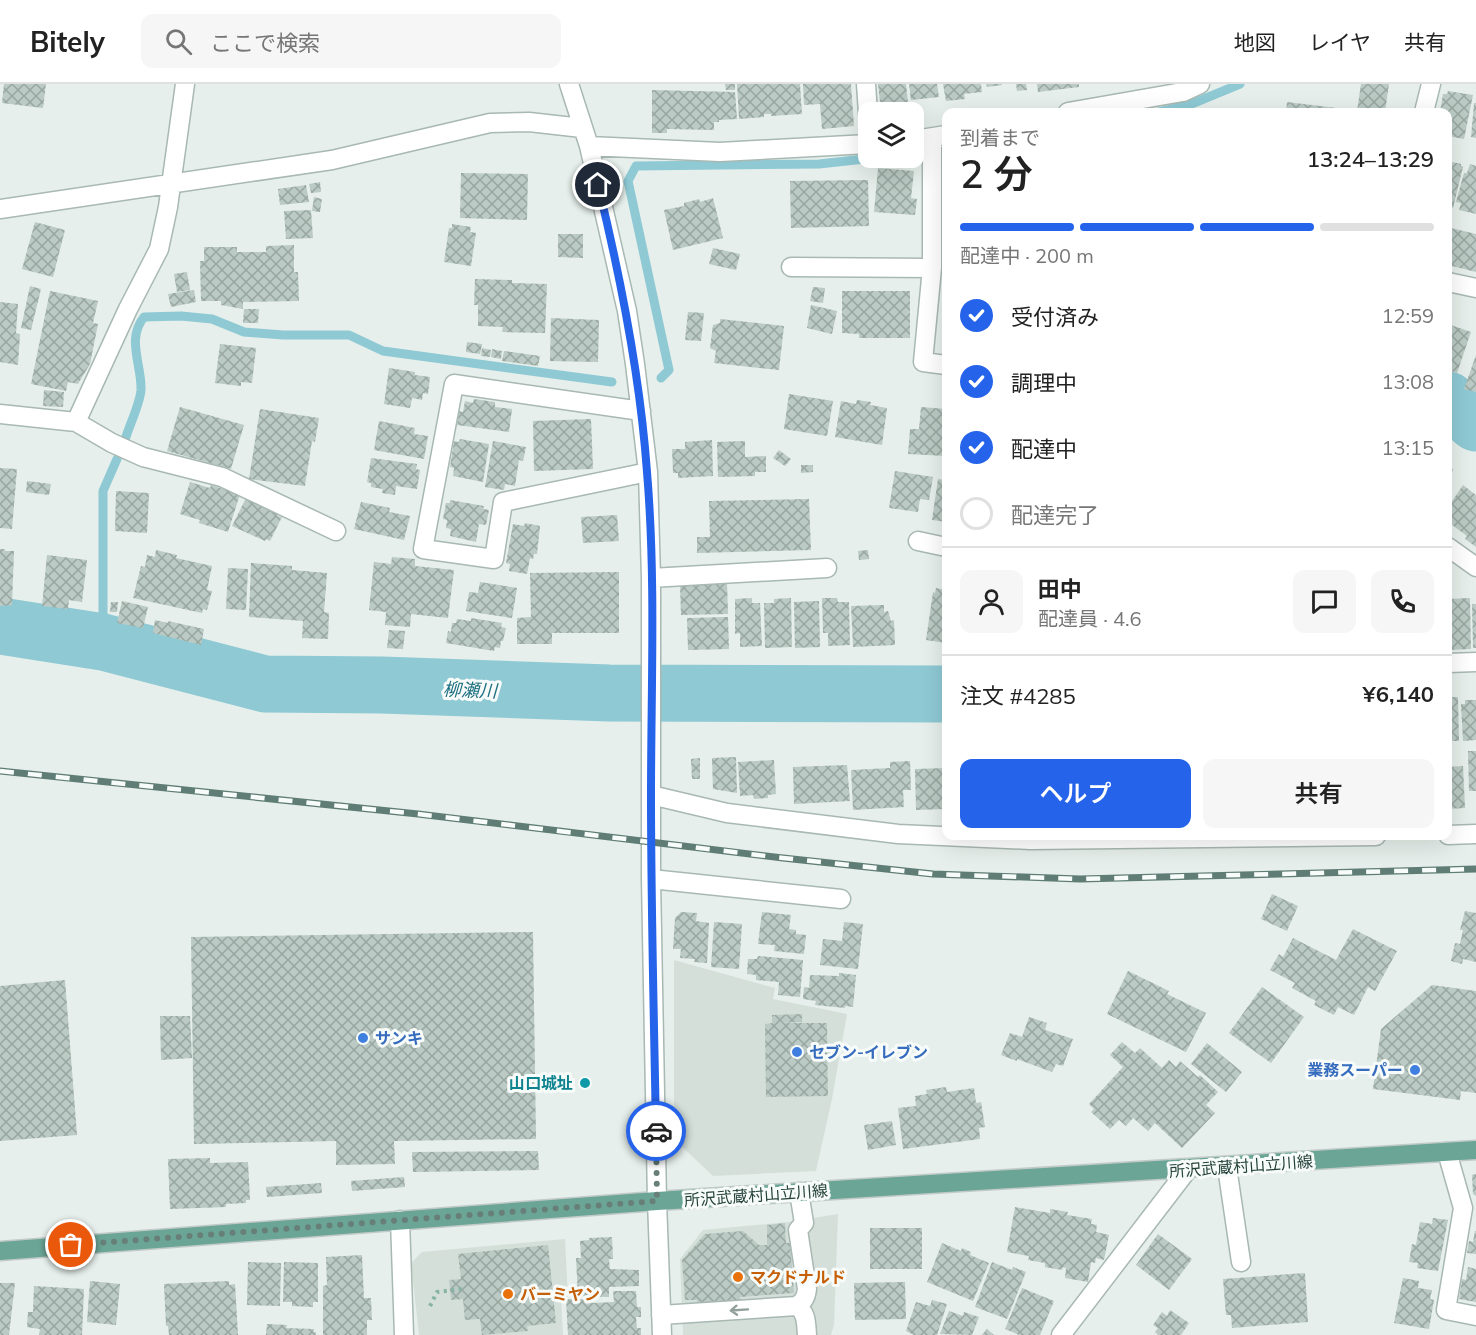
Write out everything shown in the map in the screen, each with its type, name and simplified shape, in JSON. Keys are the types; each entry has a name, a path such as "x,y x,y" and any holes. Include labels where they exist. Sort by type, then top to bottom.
{"main road":[{"name":"所沢武蔵村山立川線","path":"0,1251 657,1201 1476,1150"}],"street":[{"path":"76,422 128,309 159,249 185,84"},
{"path":"569,84 589,146 627,311 648,472 651,578 651,879 662,1335"},
{"path":"866,84 867,102"},
{"path":"1091,108 1183,92 1200,84"},
{"path":"1425,108 1431,84"},
{"path":"0,209 332,160 490,123 529,122 582,128"},
{"path":"924,138 939,136 932,268 923,362 942,365"},
{"path":"589,146 720,152 858,145"},
{"path":"791,267 932,268"},
{"path":"1452,283 1476,288"},
{"path":"641,411 454,384 423,549 494,559 503,502 648,472"},
{"path":"0,414 76,422 112,443 143,457 222,477 336,531"},
{"path":"918,541 942,545"},
{"path":"1452,550 1476,567"},
{"path":"651,578 827,568"},
{"path":"1452,663 1476,662"},
{"path":"651,795 727,813 898,834 942,836"},
{"path":"1452,835 1476,834"},
{"path":"651,879 841,899"},
{"path":"1447,1152 1463,1208 1446,1310 1476,1316"},
{"path":"1227,1167 1241,1262"},
{"path":"1060,1335 1188,1169"},
{"path":"661,1315 797,1306 807,1296 798,1230 804,1222 800,1192"},
{"path":"400,1220 404,1335"},
{"path":"797,1306 805,1316 807,1335"}],"path":[{"path":"429,1309 437,1292 462,1289"}],"shaded area":[{"path":"674,960 775,988 773,999 847,1014 816,1171 713,1176 674,1139"},
{"path":"838,1214 834,1325 831,1335 683,1335 680,1259 703,1230 788,1222"},
{"path":"565,1239 568,1298 561,1299 563,1335 419,1335 411,1263 422,1252"}],"building":[{"path":"4,84 46,84 43,108 2,103"},
{"path":"725,84 735,84 735,90 726,90"},
{"path":"737,84 800,84 802,114 771,116 771,114 764,114 764,117 739,119"},
{"path":"803,84 851,84 854,126 822,129 820,104 804,105"},
{"path":"878,84 906,84 908,102 880,102"},
{"path":"909,84 937,84 939,97 911,100"},
{"path":"943,84 981,84 982,92 964,94 965,99 946,101"},
{"path":"986,84 1002,84 1002,85 987,87"},
{"path":"1016,84 1026,84 1027,90 1017,91"},
{"path":"1037,84 1079,84 1079,87 1038,92"},
{"path":"1361,84 1389,84 1386,108 1357,108"},
{"path":"652,90 735,92 737,119 714,122 714,130 667,129 667,133 652,133"},
{"path":"1448,91 1473,95 1464,139 1452,137 1452,108 1441,108 1443,94 1447,94"},
{"path":"1287,102 1336,108 1286,108"},
{"path":"1474,103 1476,103 1476,138 1471,137"},
{"path":"1452,162 1461,164 1463,167 1453,208"},
{"path":"1470,164 1476,166 1476,214 1459,210 1461,203 1456,202 1464,173 1467,173"},
{"path":"878,168 914,171 911,198 917,199 915,215 874,212"},
{"path":"461,173 528,174 527,220 460,218"},
{"path":"868,180 869,226 791,228 790,181"},
{"path":"320,182 321,192 311,193 309,184"},
{"path":"306,185 309,202 280,205 278,189"},
{"path":"314,197 322,199 320,212 312,211"},
{"path":"713,198 723,238 673,250 664,210 684,206 684,203 699,199 700,202"},
{"path":"311,210 313,238 286,239 284,211"},
{"path":"35,222 65,230 53,277 22,269"},
{"path":"452,224 471,227 470,232 476,233 471,266 444,262 449,228 452,228"},
{"path":"1452,228 1476,234 1476,272 1452,266"},
{"path":"558,234 583,234 583,258 558,257"},
{"path":"294,245 294,272 298,272 299,301 243,302 243,309 221,305 221,301 201,301 200,261 204,261 204,247 237,247 237,252 266,252 266,246"},
{"path":"713,248 740,254 736,270 709,264"},
{"path":"187,272 190,290 177,292 174,274"},
{"path":"475,279 547,284 545,333 502,332 503,327 478,326 478,305 474,305"},
{"path":"30,286 41,289 31,330 21,328"},
{"path":"813,287 825,288 823,303 810,301"},
{"path":"194,290 196,302 171,307 168,294"},
{"path":"50,291 98,301 93,323 98,324 90,364 78,384 68,382 66,391 31,384"},
{"path":"842,291 910,291 910,338 859,338 859,334 842,333"},
{"path":"0,302 18,304 16,333 20,334 18,365 0,362"},
{"path":"811,305 837,311 832,334 807,328"},
{"path":"244,309 259,309 258,323 243,323"},
{"path":"688,312 704,313 701,341 685,340"},
{"path":"551,318 599,320 598,362 550,361"},
{"path":"720,319 784,326 779,370 714,363 716,351 710,348 713,325 720,323"},
{"path":"1452,325 1471,332 1457,373 1452,371"},
{"path":"467,342 482,344 480,354 466,352"},
{"path":"220,344 256,348 252,383 241,382 241,386 215,383"},
{"path":"482,348 491,350 490,357 481,356"},
{"path":"492,349 502,351 501,359 491,357"},
{"path":"504,351 540,356 538,366 502,361"},
{"path":"1476,355 1476,392 1464,389"},
{"path":"389,368 430,377 428,394 423,393 422,400 412,398 410,408 384,404"},
{"path":"44,390 64,392 63,407 43,406"},
{"path":"789,394 833,401 827,436 784,429"},
{"path":"474,399 495,402 495,407 512,409 509,432 457,425 459,411 463,412 465,401 473,403"},
{"path":"857,400 887,408 882,445 835,437 841,401 856,404"},
{"path":"180,407 244,425 231,469 167,451"},
{"path":"921,407 942,409 942,456 908,454 910,429 919,429"},
{"path":"260,409 319,418 315,442 312,441 305,486 249,479"},
{"path":"591,419 593,469 534,471 533,421"},
{"path":"379,421 415,428 414,434 428,436 424,459 374,450"},
{"path":"460,439 489,444 483,482 453,476 454,468 450,467 454,441 459,442"},
{"path":"712,440 713,476 678,478 678,473 673,473 672,449 685,449 685,442"},
{"path":"493,441 526,447 523,461 519,460 515,486 505,484 504,490 485,487"},
{"path":"745,441 745,457 766,456 766,472 755,472 755,476 718,477 717,442"},
{"path":"779,450 791,459 785,466 773,458"},
{"path":"371,458 417,464 416,469 420,470 417,489 396,486 395,495 382,493 383,489 371,487 371,483 367,482"},
{"path":"801,465 813,465 813,472 801,473"},
{"path":"0,468 17,469 12,529 0,528"},
{"path":"895,471 933,477 929,500 920,499 918,512 889,508"},
{"path":"938,479 942,480 942,521 932,520"},
{"path":"27,481 51,484 49,495 26,492"},
{"path":"190,482 210,488 211,485 240,494 228,532 180,514"},
{"path":"1463,485 1476,495 1476,547 1465,539 1467,536 1452,525 1452,501"},
{"path":"116,491 149,493 147,533 115,531"},
{"path":"246,498 282,517 270,541 266,539 265,541 232,526"},
{"path":"809,499 811,550 697,553 697,537 710,537 709,501"},
{"path":"450,500 484,506 483,509 489,510 486,525 479,524 476,542 450,536 451,529 446,528 447,520 443,519 446,503 450,503"},
{"path":"361,502 390,508 389,512 410,516 404,540 354,529"},
{"path":"617,515 619,541 583,543 581,517"},
{"path":"525,523 540,526 537,554 534,554 533,559 530,558 527,574 509,571 510,564 506,563 513,524 524,526"},
{"path":"0,549 14,551 12,605 0,606"},
{"path":"156,550 177,555 176,558 212,566 207,590 212,591 207,610 203,609 202,613 133,598 141,566 145,567 147,555 155,557"},
{"path":"868,550 869,559 859,560 858,551"},
{"path":"47,555 87,560 82,602 69,600 68,609 42,606"},
{"path":"392,557 415,559 415,566 454,570 448,618 411,614 410,627 385,625 386,612 369,610 374,562 391,564"},
{"path":"251,563 292,566 292,570 327,573 324,612 329,613 328,639 302,638 303,621 249,617"},
{"path":"228,568 248,569 246,610 226,609"},
{"path":"619,572 619,633 552,633 552,644 517,644 517,618 531,617 530,573"},
{"path":"480,582 517,588 512,618 466,611 469,592 478,593"},
{"path":"727,583 728,614 681,615 680,584"},
{"path":"936,588 942,589 942,642 926,640 933,592 935,593"},
{"path":"752,598 752,603 760,603 762,646 740,647 740,633 735,634 735,599"},
{"path":"791,598 792,647 765,648 764,603 774,603 774,599"},
{"path":"822,598 837,598 838,602 849,602 850,645 828,646 828,633 823,633"},
{"path":"1470,598 1471,649 1452,650 1452,599"},
{"path":"122,601 148,607 143,628 117,623"},
{"path":"819,601 820,647 795,648 794,602"},
{"path":"111,602 118,602 117,612 110,612"},
{"path":"1472,604 1476,604 1476,648 1473,648"},
{"path":"884,605 884,612 888,611 891,621 894,620 895,645 853,647 851,606"},
{"path":"728,617 729,649 688,650 687,618"},
{"path":"471,618 502,623 501,627 506,628 500,648 495,647 494,651 446,643 452,623 456,623 457,619 471,621"},
{"path":"155,620 204,629 201,645 153,633"},
{"path":"389,630 405,631 403,649 387,648"},
{"path":"1452,697 1458,697 1459,741 1452,741"},
{"path":"1465,700 1476,700 1476,740 1463,741 1461,704 1465,704"},
{"path":"1468,751 1476,751 1476,791 1469,791"},
{"path":"736,757 737,793 713,789 712,758"},
{"path":"700,758 700,779 692,779 691,759"},
{"path":"774,760 776,794 768,795 768,798 754,799 753,795 740,796 738,762"},
{"path":"910,761 911,790 903,790 904,807 853,810 851,770 890,768 890,762"},
{"path":"847,765 850,801 794,804 793,767"},
{"path":"1463,766 1465,808 1452,809 1452,767"},
{"path":"942,768 942,809 916,810 915,769"},
{"path":"1272,894 1298,906 1287,931 1261,919"},
{"path":"1465,911 1476,913 1476,962 1463,959 1462,964 1451,961 1455,943 1460,944 1463,930 1460,930"},
{"path":"681,912 697,913 696,921 709,923 707,963 680,958 681,949 673,949 675,918"},
{"path":"762,912 791,915 789,929 796,930 796,934 806,935 804,954 774,951 775,945 758,944"},
{"path":"714,922 742,924 739,969 711,967"},
{"path":"844,922 863,924 858,969 820,965 823,939 842,941"},
{"path":"1353,929 1397,951 1375,991 1368,987 1354,1015 1338,1007 1334,1015 1314,1005 1316,1001 1292,988 1295,983 1270,970 1279,954 1283,957 1293,938 1336,960"},
{"name":"サンキ","path":"533,932 536,1139 394,1141 395,1164 336,1165 336,1141 194,1144 191,937"},
{"path":"758,956 803,960 800,997 778,995 779,982 756,980 756,975 747,974 748,959 757,959"},
{"path":"1128,971 1169,991 1167,994 1206,1013 1186,1052 1107,1014"},
{"path":"839,973 856,975 853,1007 815,1005 816,1001 803,999 804,987 809,988 810,975 839,976"},
{"path":"65,980 77,1135 0,1141 0,986"},
{"path":"1432,985 1476,991 1476,1093 1461,1091 1460,1100 1373,1089 1381,1029"},
{"path":"1262,987 1304,1017 1271,1063 1229,1033"},
{"name":"セブン-イレブン","path":"802,1014 802,1022 778,1023 827,1023 828,1096 766,1097 765,1024 772,1023 772,1015"},
{"path":"160,1016 190,1016 192,1058 161,1060"},
{"path":"1029,1017 1047,1023 1045,1030 1073,1039 1063,1066 1056,1064 1052,1072 1001,1055 1010,1033 1022,1037"},
{"path":"1122,1042 1135,1053 1140,1048 1162,1068 1169,1060 1176,1067 1180,1061 1218,1092 1206,1105 1215,1113 1182,1148 1155,1123 1148,1131 1133,1118 1126,1126 1119,1120 1110,1129 1091,1112 1094,1109 1089,1104 1123,1067 1110,1055"},
{"path":"1207,1043 1242,1072 1226,1092 1191,1064"},
{"path":"946,1087 947,1092 974,1088 976,1103 981,1102 985,1127 979,1128 980,1139 903,1149 898,1108 916,1106 915,1096 927,1094 926,1090"},
{"path":"892,1121 896,1145 868,1150 864,1125"},
{"path":"538,1151 539,1170 413,1172 412,1152"},
{"path":"210,1158 210,1163 248,1162 250,1200 246,1200 246,1203 226,1204 226,1207 170,1209 168,1159"},
{"path":"1476,1174 1476,1196 1473,1194 1472,1175"},
{"path":"404,1177 405,1187 352,1191 351,1181"},
{"path":"321,1183 322,1193 267,1197 266,1187"},
{"path":"1015,1207 1050,1213 1050,1209 1068,1212 1067,1215 1092,1219 1091,1224 1097,1225 1096,1232 1109,1235 1104,1260 1096,1258 1095,1263 1091,1262 1088,1282 1065,1278 1066,1268 1063,1267 1062,1270 1045,1267 1045,1263 1028,1260 1029,1256 1007,1252"},
{"path":"1433,1218 1448,1220 1438,1271 1417,1268 1418,1263 1409,1262 1412,1244 1416,1245 1420,1222 1432,1224"},
{"name":"マクドナルド","path":"785,1223 786,1243 790,1243 794,1293 740,1297 741,1309 698,1311 697,1300 685,1300 682,1260 705,1234 743,1231 759,1245 767,1245 767,1225"},
{"path":"870,1228 922,1228 922,1269 870,1269"},
{"path":"1475,1231 1476,1254 1467,1253 1469,1241 1473,1242"},
{"path":"1158,1234 1192,1259 1169,1290 1136,1265"},
{"path":"612,1237 613,1259 609,1259 610,1269 639,1270 639,1286 609,1287 609,1297 578,1296 576,1258 581,1258 580,1241 589,1240 589,1238"},
{"path":"942,1243 961,1251 962,1248 971,1252 970,1255 989,1263 973,1301 927,1282"},
{"name":"バーミヤン","path":"548,1245 556,1323 527,1326 528,1331 482,1335 480,1319 465,1320 463,1299 451,1300 449,1280 461,1279 458,1254"},
{"path":"362,1255 364,1298 371,1298 372,1320 367,1320 367,1335 323,1335 323,1286 327,1285 326,1257"},
{"path":"248,1262 281,1263 280,1306 247,1305"},
{"path":"284,1262 318,1263 318,1302 313,1302 313,1307 292,1306 292,1302 283,1302"},
{"path":"992,1262 1012,1270 1013,1267 1026,1272 1007,1319 975,1307"},
{"path":"1468,1267 1476,1269 1476,1302 1459,1299 1462,1279 1466,1280"},
{"path":"1305,1273 1308,1322 1232,1328 1231,1315 1226,1315 1223,1279"},
{"path":"1403,1278 1419,1281 1418,1288 1432,1290 1430,1299 1434,1300 1429,1329 1394,1323"},
{"path":"90,1281 120,1284 116,1325 87,1322"},
{"path":"229,1281 229,1285 235,1284 238,1335 169,1335 168,1326 166,1326 164,1284"},
{"path":"905,1282 906,1319 855,1320 854,1283"},
{"path":"0,1283 15,1283 9,1335 0,1335"},
{"path":"34,1286 84,1289 82,1335 39,1335 40,1329 27,1327 28,1312 33,1312"},
{"path":"1022,1288 1054,1301 1040,1335 1019,1335 1005,1329"},
{"path":"613,1291 636,1291 637,1307 641,1307 641,1317 636,1317 637,1328 641,1328 641,1335 568,1335 566,1299 586,1299 586,1301 593,1301 592,1303 614,1302"},
{"path":"932,1300 947,1304 937,1335 914,1335 906,1331 916,1302 930,1306"},
{"path":"1170,1310 1189,1323 1181,1335 1158,1335 1155,1332 1158,1328 1153,1325 1162,1312 1167,1316"},
{"path":"949,1311 963,1316 964,1312 979,1317 972,1335 940,1334"},
{"path":"267,1324 287,1325 286,1328 314,1329 313,1332 316,1332 316,1335 266,1335"},
{"path":"987,1329 994,1335 982,1335"}],"waterway":[{"path":"1176,108 1240,84"},
{"path":"661,378 669,370 628,181 636,166 819,164 858,160"},
{"path":"125,440 141,390 135,343 139,325 144,317 181,316 212,319 244,332 283,335 349,335 383,351 612,382"},
{"name":"柳瀬川","path":"1452,403 1476,423"},
{"path":"103,642 103,491 117,459"},
{"name":"柳瀬川","path":"0,626 103,642 265,684 382,685 609,693 942,694"}],"railway":[{"path":"0,771 418,814 933,874 1080,879 1476,869"}],"way so far":[{"path":"71,1245 657,1201 656,1131"}],"place":[{"name":"サンキ","path":"363,1038"},
{"name":"セブン-イレブン","path":"797,1052"},
{"name":"業務スーパー","path":"1415,1070"},
{"name":"山口城址","path":"585,1083"},
{"name":"マクドナルド","path":"738,1277"},
{"name":"バーミヤン","path":"508,1294"}],"route":[{"path":"598,185 627,311 648,472 656,1131"}]}
